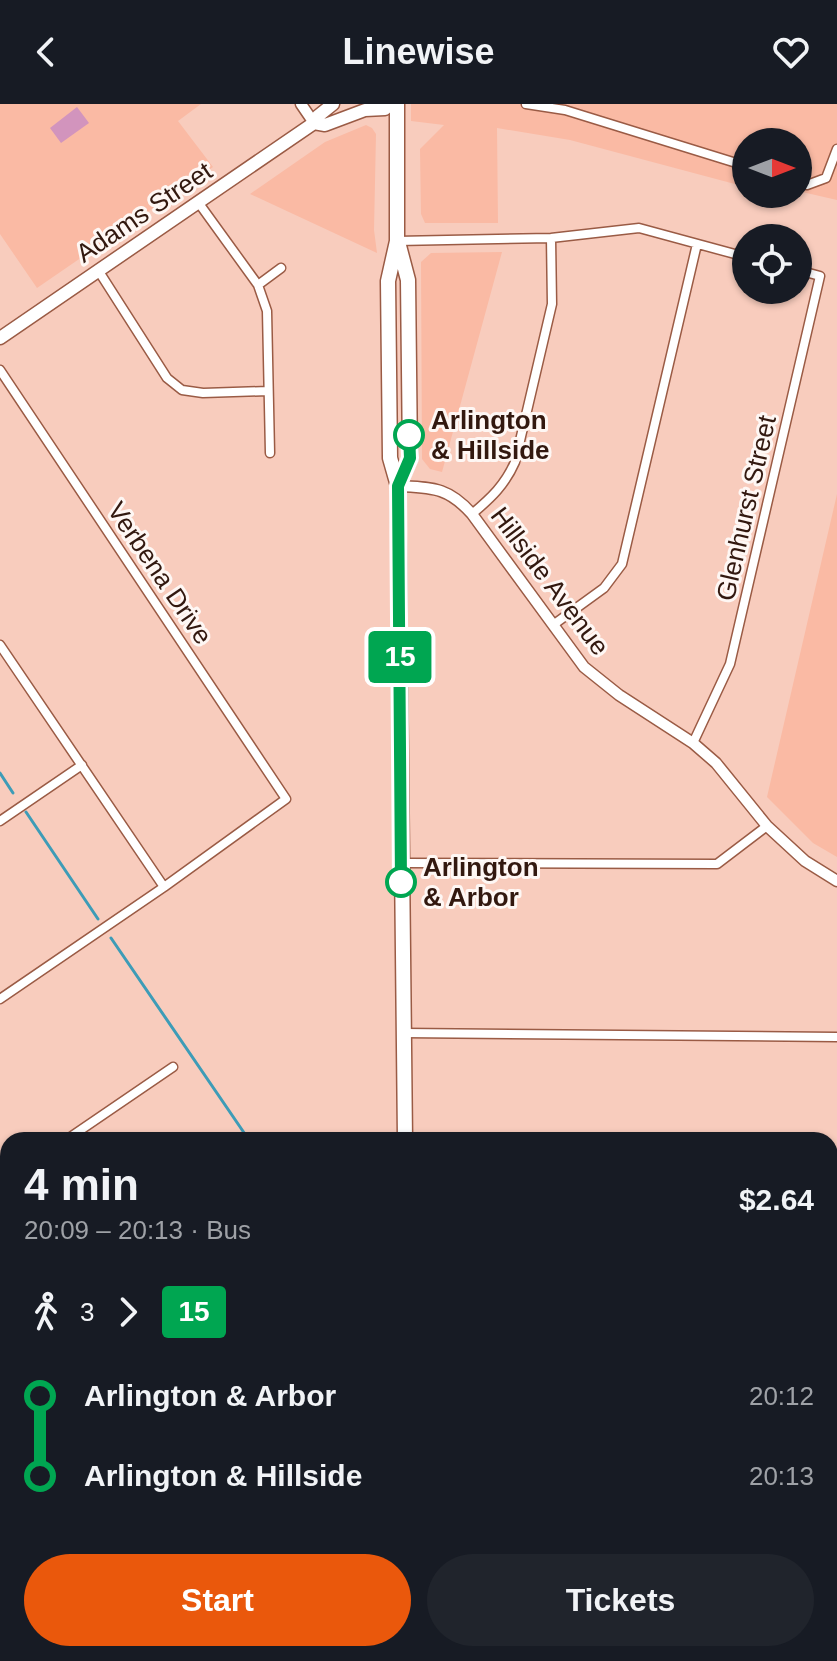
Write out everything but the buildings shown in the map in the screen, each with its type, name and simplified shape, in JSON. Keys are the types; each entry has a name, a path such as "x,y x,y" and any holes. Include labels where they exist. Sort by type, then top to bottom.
{"main road":[{"name":"Adams Street","path":"0,338 314,123 333,104"},
{"name":"Adams Street","path":"314,123 325,125 365,110 385,109 390,104"},
{"path":"397,104 397,241 408,280 410,458 398,486 405,1132"}],"street":[{"path":"301,104 314,123"},
{"path":"526,104 565,110 732,162"},
{"path":"812,183 826,178 837,149"},
{"path":"198,202 258,285 267,311 270,453"},
{"path":"397,241 551,238 639,228 732,253"},
{"path":"472,514 497,493 508,479 515,462 552,304 551,238"},
{"path":"553,625 604,588 622,564 697,244"},
{"path":"258,285 281,268"},
{"path":"98,270 167,378 182,390 203,393 268,391"},
{"name":"Glenhurst Street","path":"693,743 730,664 820,276 812,274"},
{"name":"Verbena Drive","path":"0,370 286,799 164,887"},
{"name":"Hillside Avenue","path":"398,486 423,487 449,493 472,514 584,667 693,743 716,763 767,826 805,861 837,881"},
{"path":"0,645 164,887 0,999"},
{"path":"0,821 82,765"},
{"path":"401,863 717,864 767,826"},
{"path":"403,1033 837,1037"},
{"path":"78,1132 173,1067"}],"shaded area":[{"path":"0,104 201,104 178,121 213,167 37,288 0,234"},
{"path":"411,104 837,104 837,200 812,194 812,128 732,128 732,183 570,140 497,128 498,223 425,223 421,214 420,149 444,125 411,121"},
{"path":"77,107 89,123 61,143 50,128"},
{"path":"366,125 376,134 374,230 377,253 250,194 325,142"},
{"path":"502,252 442,472 430,469 422,459 421,262 431,253"},
{"path":"837,494 837,857 813,843 767,797"}],"waterway":[{"path":"0,773 13,793"},
{"path":"26,812 98,919"},
{"path":"111,938 244,1132"}],"bus line":[{"name":"15","path":"401,882 398,486 410,458 409,435"}],"place":[{"name":"Arlington & Hillside","path":"409,435"},
{"name":"Arlington & Arbor","path":"401,882"}]}
